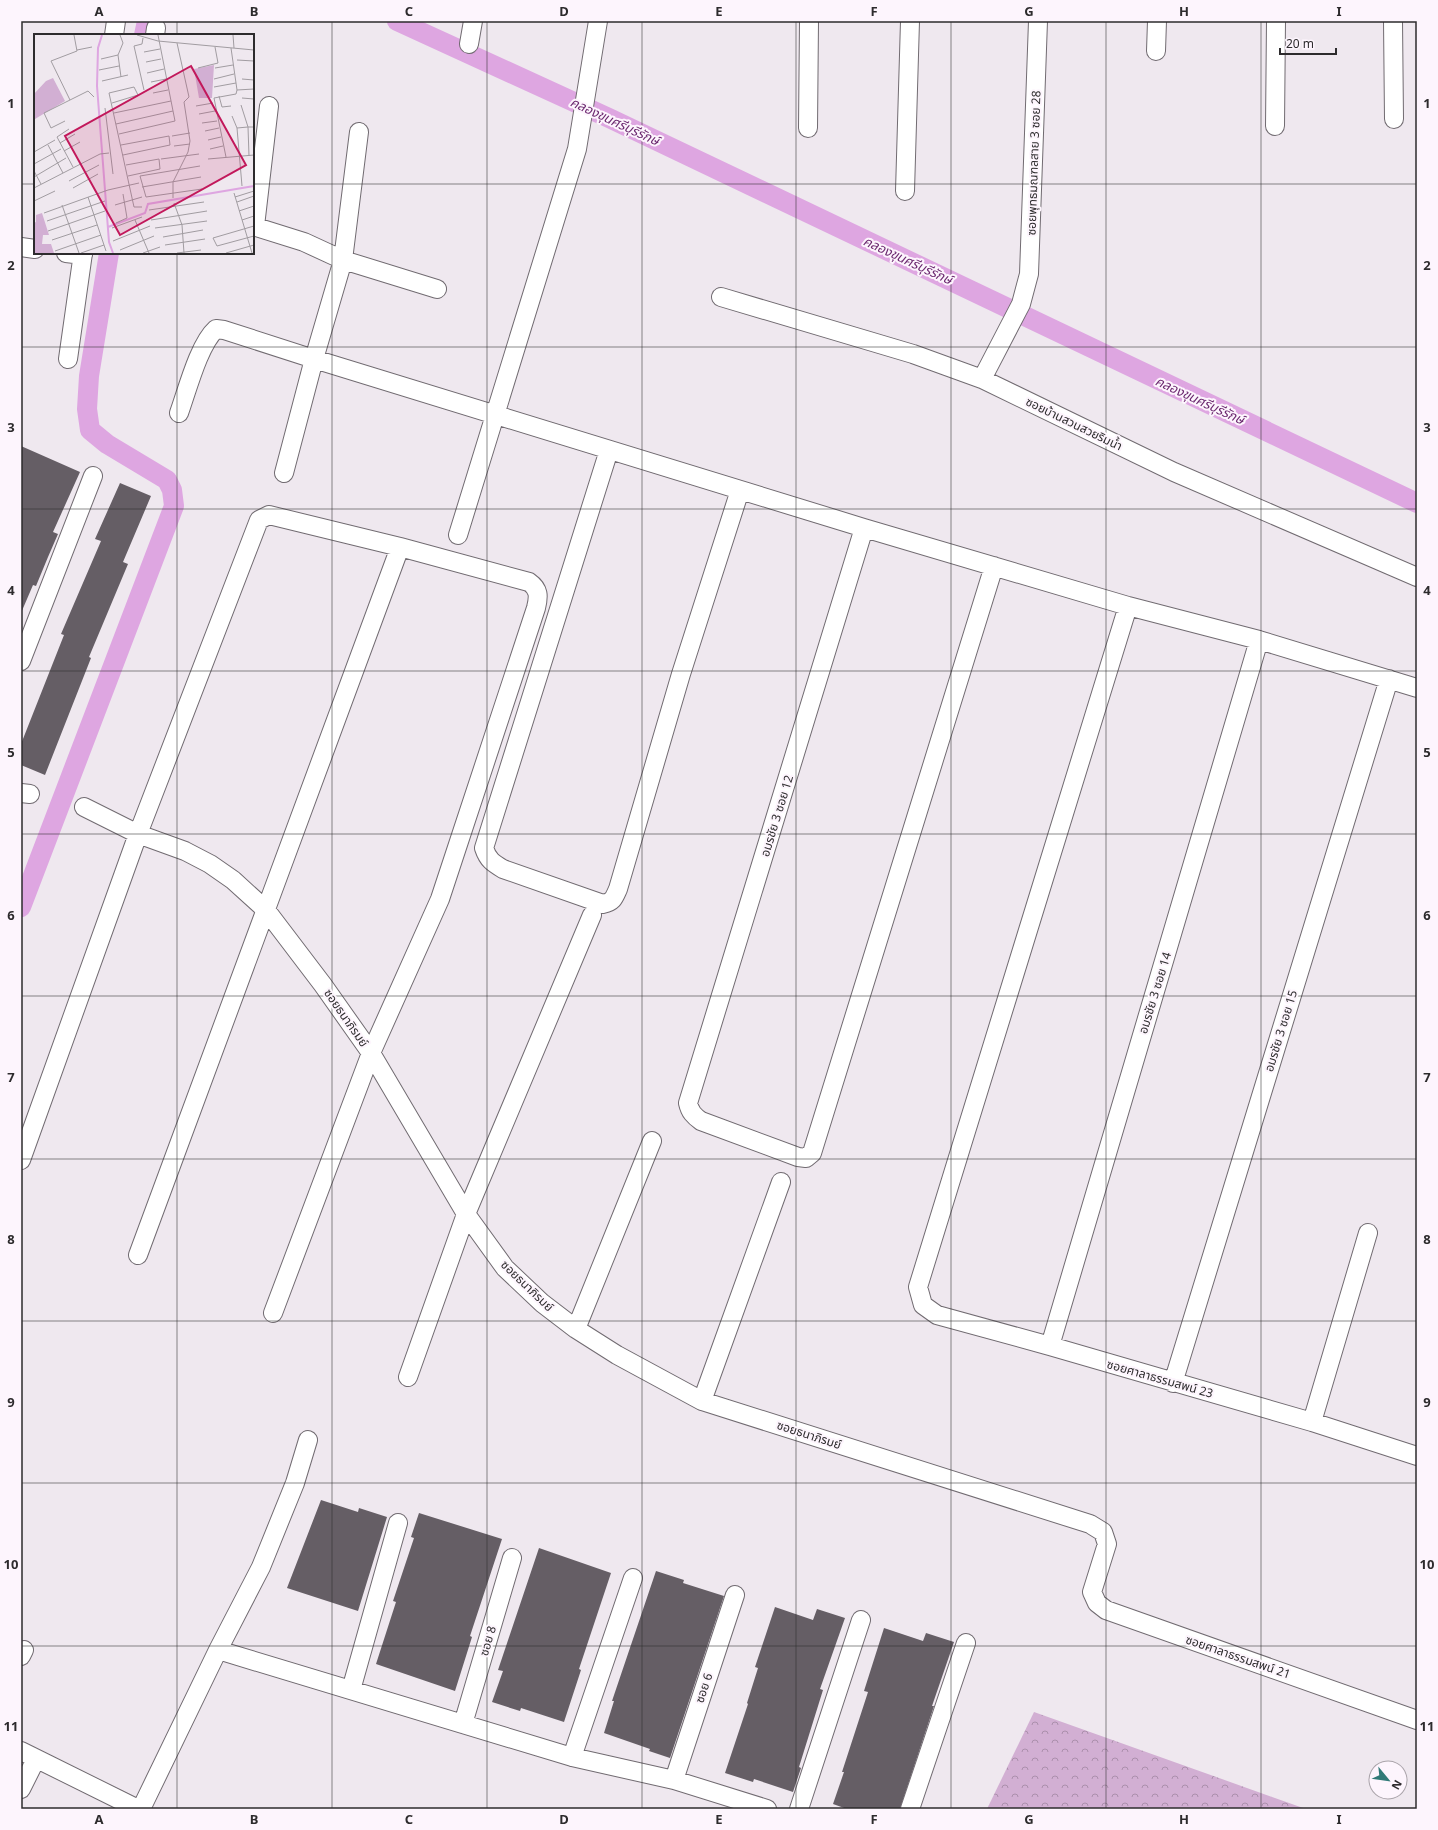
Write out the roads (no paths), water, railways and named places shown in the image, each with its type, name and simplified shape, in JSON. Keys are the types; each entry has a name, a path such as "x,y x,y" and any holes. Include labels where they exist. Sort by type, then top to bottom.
{"street":[{"path":"114,34 116,21"},
{"path":"469,44 473,21"},
{"path":"458,535 577,148 598,21"},
{"path":"808,128 809,21"},
{"path":"905,191 910,21"},
{"name":"ซอยพุทธมณฑลสาย 3 ซอย 28","path":"982,379 1021,304 1029,274 1032,238 1038,21"},
{"path":"1156,21 1156,51"},
{"path":"1275,126 1276,21"},
{"path":"1394,21 1394,119"},
{"path":"269,106 254,226 304,242 343,260 437,289"},
{"path":"284,473 314,359 343,260 359,132"},
{"path":"21,247 34,249"},
{"path":"68,359 77,254"},
{"name":"ซอยบ้านสวนสวยริมน้ำ","path":"721,297 913,354 982,379 1174,472 1417,577"},
{"path":"179,413 203,346 210,334 216,329 224,330 864,528 1128,606 1259,640 1417,688"},
{"path":"609,450 484,848 487,857 493,863 504,869 603,904 614,899 618,889 681,674 740,490"},
{"path":"21,661 93,476"},
{"path":"21,1160 138,834 259,520 269,515 400,546 529,582 535,587 538,600 440,899 371,1053 273,1313"},
{"name":"อมรชัย 3 ซอย 12","path":"864,528 688,1103 694,1116 701,1121 798,1157 806,1158 812,1153 994,566"},
{"path":"138,1255 400,546"},
{"name":"ซอยศาลาธรรมสพน์ 23","path":"1128,606 918,1287 923,1305 937,1315 1312,1422 1417,1456"},
{"name":"อมรชัย 3 ซอย 14","path":"1050,1346 1259,640"},
{"name":"อมรชัย 3 ซอย 15","path":"1174,1383 1388,680"},
{"name":"ซอยธนาภิรมย์","path":"84,807 138,834 185,851 210,864 233,880 266,910 323,985 371,1053 466,1214 505,1268 542,1303 576,1330 617,1356 702,1401 1090,1524 1103,1532 1107,1544 1100,1566"},
{"path":"408,1377 466,1214 592,915"},
{"path":"576,1330 652,1141"},
{"path":"702,1401 781,1182"},
{"path":"1312,1422 1368,1233"},
{"path":"141,1809 260,1566 294,1483 308,1440"},
{"path":"351,1690 398,1523"},
{"name":"ซอย 8","path":"464,1724 512,1558"},
{"name":"ซอยศาลาธรรมสพน์ 21","path":"1100,1566 1092,1592 1097,1603 1106,1610 1417,1720"},
{"path":"572,1757 634,1578"},
{"name":"ซอย 6","path":"674,1780 735,1595"},
{"path":"799,1809 861,1620"},
{"path":"910,1809 966,1643"},
{"path":"218,1650 572,1757 674,1780 767,1809"},
{"path":"21,1789 28,1755 138,1809"}],"waterway":[{"path":"144,34 147,21"},
{"name":"คลองขุนศรีบุรีรักษ์","path":"397,21 609,118 1417,503"},
{"path":"21,907 174,506 172,490 167,480 107,444 90,430 87,409 89,376 109,254"}]}
